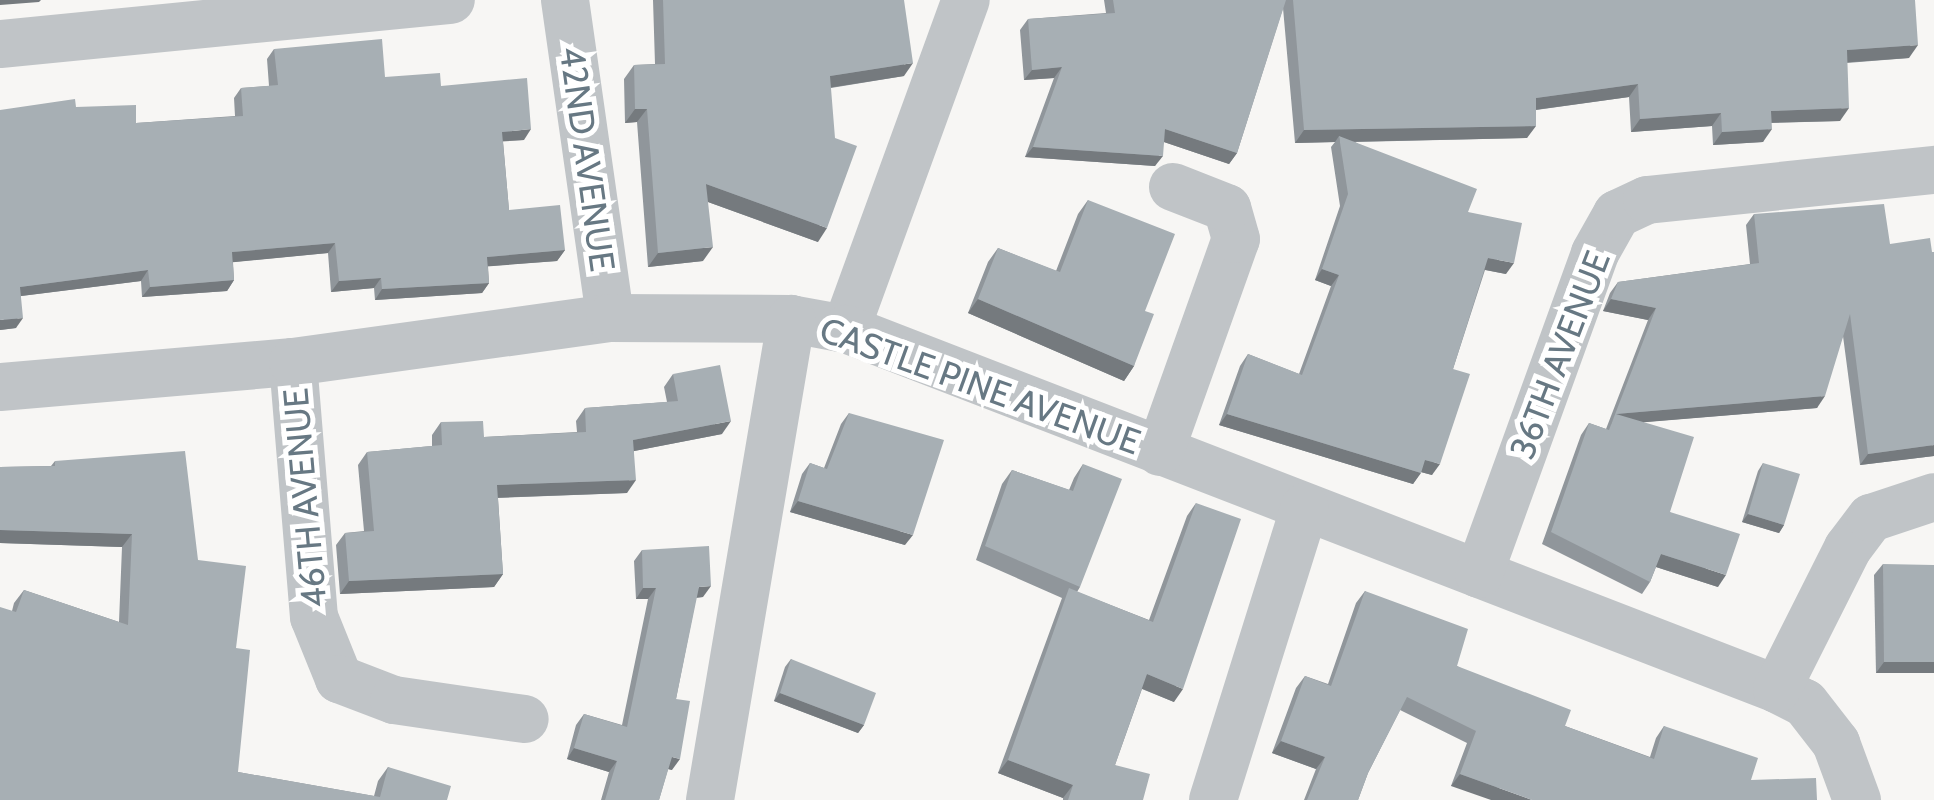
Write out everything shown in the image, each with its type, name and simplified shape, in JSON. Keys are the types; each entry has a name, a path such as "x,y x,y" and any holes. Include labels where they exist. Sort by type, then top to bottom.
{"street":[{"path":"0,44 132,14 451,0"},
{"name":"42ND AVENUE","path":"564,0 610,318"},
{"path":"846,329 966,0"},
{"name":"36TH AVENUE","path":"1479,574 1595,253 1617,214 1647,200 1934,170"},
{"path":"1160,452 1236,240 1226,208 1173,187"},
{"name":"CASTLE PINE AVENUE","path":"0,388 293,362 610,318 791,320 846,329 1778,689 1805,703 1836,743 1857,800"},
{"path":"710,800 791,320"},
{"name":"46TH AVENUE","path":"293,362 314,617 338,679 394,700 524,719"},
{"path":"1778,689 1848,548 1870,518 1934,496"},
{"path":"1212,800 1305,508"}],"building":[{"path":"663,0 904,0 913,63 830,76 835,138 857,146 827,228 706,184 713,247 658,253 647,109 635,109 634,65 665,64"},
{"path":"1113,0 1286,0 1237,153 1165,129 1163,156 1033,147 1062,67 1032,70 1028,19 1115,13"},
{"path":"1293,0 1915,0 1918,45 1847,50 1849,108 1771,111 1772,129 1722,132 1721,113 1640,119 1638,84 1536,98 1536,126 1304,130"},
{"path":"382,39 385,77 440,73 441,86 527,78 531,129 502,132 509,210 560,205 565,250 487,257 489,283 382,289 381,278 339,281 335,243 232,252 234,280 150,287 148,270 20,287 23,318 0,320 0,110 75,99 76,107 136,105 136,123 243,116 241,88 278,85 274,49"},
{"path":"1339,136 1477,189 1468,212 1522,223 1514,263 1488,258 1453,369 1470,374 1440,464 1425,460 1421,473 1227,414 1248,354 1302,375 1339,275 1322,269 1348,194"},
{"path":"1088,200 1175,234 1145,311 1154,314 1134,366 978,299 998,248 1060,272"},
{"path":"1884,204 1890,244 1930,238 1934,252 1934,445 1868,454 1850,314 1825,396 1616,414 1694,437 1670,512 1740,534 1726,575 1661,554 1650,582 1551,532 1589,423 1609,430 1656,308 1611,299 1618,282 1759,263 1754,214"},
{"path":"720,365 731,421 633,440 636,480 497,485 503,574 349,581 345,533 374,531 367,452 442,445 441,422 483,421 484,437 586,432 585,408 678,401 673,374"},
{"path":"849,413 944,440 913,535 798,501 810,463 827,469"},
{"path":"185,451 198,560 246,566 236,648 250,650 238,772 380,797 388,767 451,786 447,800 0,800 0,607 16,612 24,590 128,625 132,534 0,530 0,467 55,466 55,461"},
{"path":"1763,463 1800,474 1784,525 1748,514"},
{"path":"1083,464 1122,479 1080,587 985,546 1012,470 1073,491"},
{"path":"1196,503 1241,519 1183,689 1147,674 1115,765 1150,774 1143,800 1068,800 1073,785 1008,760 1069,588 1153,622"},
{"path":"709,546 711,586 699,587 676,699 690,701 680,759 672,757 659,800 605,800 617,761 574,748 584,714 627,727 656,588 643,588 642,550"},
{"path":"1883,564 1934,565 1934,662 1884,662"},
{"path":"1365,591 1468,629 1457,666 1571,710 1565,726 1654,759 1664,726 1758,758 1751,780 1816,778 1817,800 1532,800 1460,774 1476,731 1407,697 1358,800 1307,800 1325,757 1281,741 1305,676 1331,686"},
{"path":"791,659 876,693 864,725 780,693"}]}
